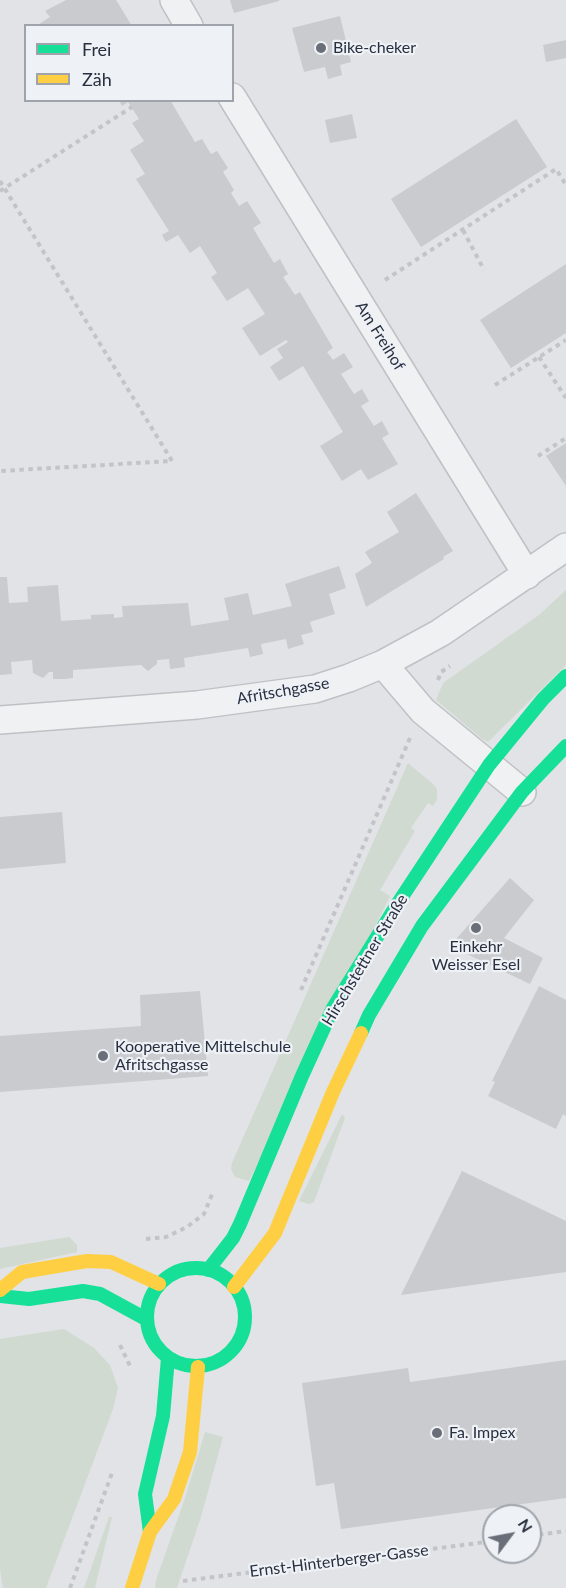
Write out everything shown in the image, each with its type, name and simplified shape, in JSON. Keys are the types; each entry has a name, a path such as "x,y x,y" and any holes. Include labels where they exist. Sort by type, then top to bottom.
{"main road":[{"name":"Hirschstettner Straße","path":"208,1270 233,1238 240,1224 333,1008 404,893 489,765 543,699 566,676"},
{"name":"Hirschstettner Straße","path":"234,1287 275,1233 320,1121 369,1015 422,926 522,792 566,746"},
{"path":"0,1290 22,1272 87,1261 111,1262 159,1284"},
{"path":"188,1269 208,1270 223,1276 234,1287 244,1306 244,1328 235,1347 219,1361 198,1367 168,1358 152,1340 146,1319 148,1301 159,1284 170,1275 188,1269"},
{"path":"0,1296 29,1299 82,1291 100,1294 146,1319"},
{"path":"150,1532 145,1494 163,1416 168,1358"},
{"path":"132,1588 150,1532 174,1500 190,1452 198,1367"}],"street":[{"path":"174,0 188,24"},
{"name":"Am Freihof","path":"234,100 527,575"},
{"name":"Afritschgasse","path":"0,720 197,705 315,688 349,678 383,664 440,633 566,548"},
{"path":"383,664 423,711 522,792"}],"path":[{"path":"2,190 132,107"},
{"path":"385,280 556,169 566,185"},
{"path":"0,181 2,190 172,461 0,471"},
{"path":"463,230 484,270"},
{"path":"495,385 566,340"},
{"path":"539,357 566,398"},
{"path":"538,456 566,438"},
{"path":"298,998 411,736"},
{"path":"145,1239 166,1237 187,1227 204,1214 216,1185"},
{"path":"115,1339 121,1346 133,1377"},
{"path":"70,1588 113,1471"},
{"path":"542,1534 566,1531"},
{"name":"Ernst-Hinterberger-Gasse","path":"183,1581 482,1543"}],"shaded area":[{"path":"566,590 566,665 488,742 436,700 443,683 539,615"},
{"path":"408,763 437,789 437,800 433,806 428,803 411,828 415,831 380,890 390,896 249,1181 235,1177 231,1169 232,1163"},
{"path":"342,1114 345,1118 314,1202 309,1204 299,1201"},
{"path":"69,1237 77,1245 77,1252 0,1269 0,1248"},
{"path":"64,1329 94,1348 110,1365 118,1388 113,1409 46,1588 3,1588 0,1570 0,1339"},
{"path":"205,1432 223,1437 201,1517 177,1588 155,1588 156,1580"},
{"path":"109,1517 112,1517 95,1588 84,1588"}],"building":[{"path":"66,0 116,0 131,24 39,24 50,17 45,11"},
{"path":"230,0 279,0 279,1 234,13"},
{"path":"340,16 351,62 340,65 342,75 328,79 325,67 304,72 292,28"},
{"path":"566,40 566,58 546,62 543,45"},
{"path":"128,102 171,102 195,142 202,139 211,154 217,151 228,168 223,172 234,190 231,193 239,206 247,201 261,223 253,228 274,263 280,259 288,274 283,277 295,295 300,292 333,348 327,352 333,360 344,353 353,367 341,374 354,394 362,389 369,401 361,406 374,426 382,421 389,434 382,438 398,464 368,480 361,469 342,481 320,446 343,432 303,366 279,381 270,367 283,358 277,349 288,342 286,340 260,356 242,328 265,314 248,288 227,301 211,277 217,273 200,246 190,253 178,235 166,242 162,235 169,231 136,179 145,174 130,150 144,141 132,123 139,119"},
{"path":"352,114 357,138 330,143 325,120"},
{"path":"516,119 547,167 421,247 391,199"},
{"path":"566,264 566,333 511,368 480,320"},
{"path":"566,443 566,486 546,456"},
{"path":"416,493 453,551 443,557 444,559 366,607 355,574 372,563 365,552 399,532 387,512"},
{"path":"339,566 346,588 329,594 335,614 310,622 313,632 301,635 304,644 288,649 286,639 261,644 263,654 250,657 248,648 184,658 185,667 170,669 169,659 157,660 157,664 148,671 141,665 73,670 73,678 64,679 53,679 53,672 49,672 43,678 33,673 32,660 11,662 12,674 0,675 0,577 7,577 9,603 28,602 27,587 58,585 61,621 91,619 91,615 114,614 114,618 123,617 122,606 188,603 191,626 229,620 224,598 248,593 253,615 292,606 285,584"},
{"path":"62,812 66,863 0,869 0,817"},
{"path":"510,878 534,900 504,938 543,958 530,984 450,946"},
{"path":"539,986 566,1000 566,1116 563,1114 556,1129 488,1096 495,1082 492,1081"},
{"name":"Kooperative Mittelschule Afritschgasse","path":"200,991 208,1076 0,1092 0,1036 141,1026 140,995"},
{"path":"462,1171 566,1221 566,1272 401,1295"},
{"name":"Fa. Impex","path":"566,1360 566,1498 522,1504 482,1504 482,1510 341,1529 334,1483 316,1486 302,1383 408,1368 410,1382"}],"traffic: fast":[{"path":"208,1270 233,1238 240,1224 333,1008 398,903 489,765 543,699 566,676"},
{"path":"361,1033 369,1015 422,926 522,792 566,746"},
{"path":"196,1268 215,1272 230,1283 241,1298 245,1317 241,1336 230,1351 215,1362 196,1366 177,1362 162,1351 151,1336 147,1317 151,1298 162,1283 177,1272 196,1268"},
{"path":"0,1296 29,1299 83,1291 100,1294 146,1319"},
{"path":"150,1532 145,1494 163,1416 168,1358"}],"traffic: slow":[{"path":"234,1287 275,1233 333,1092 361,1033"},
{"path":"0,1290 22,1272 87,1261 111,1262 159,1284"},
{"path":"132,1588 150,1532 174,1499 190,1452 198,1367"}],"place":[{"name":"Bike-cheker","path":"321,48"},
{"name":"Einkehr Weisser Esel","path":"476,928"},
{"name":"Kooperative Mittelschule Afritschgasse","path":"103,1056"},
{"name":"Fa. Impex","path":"437,1433"}]}
